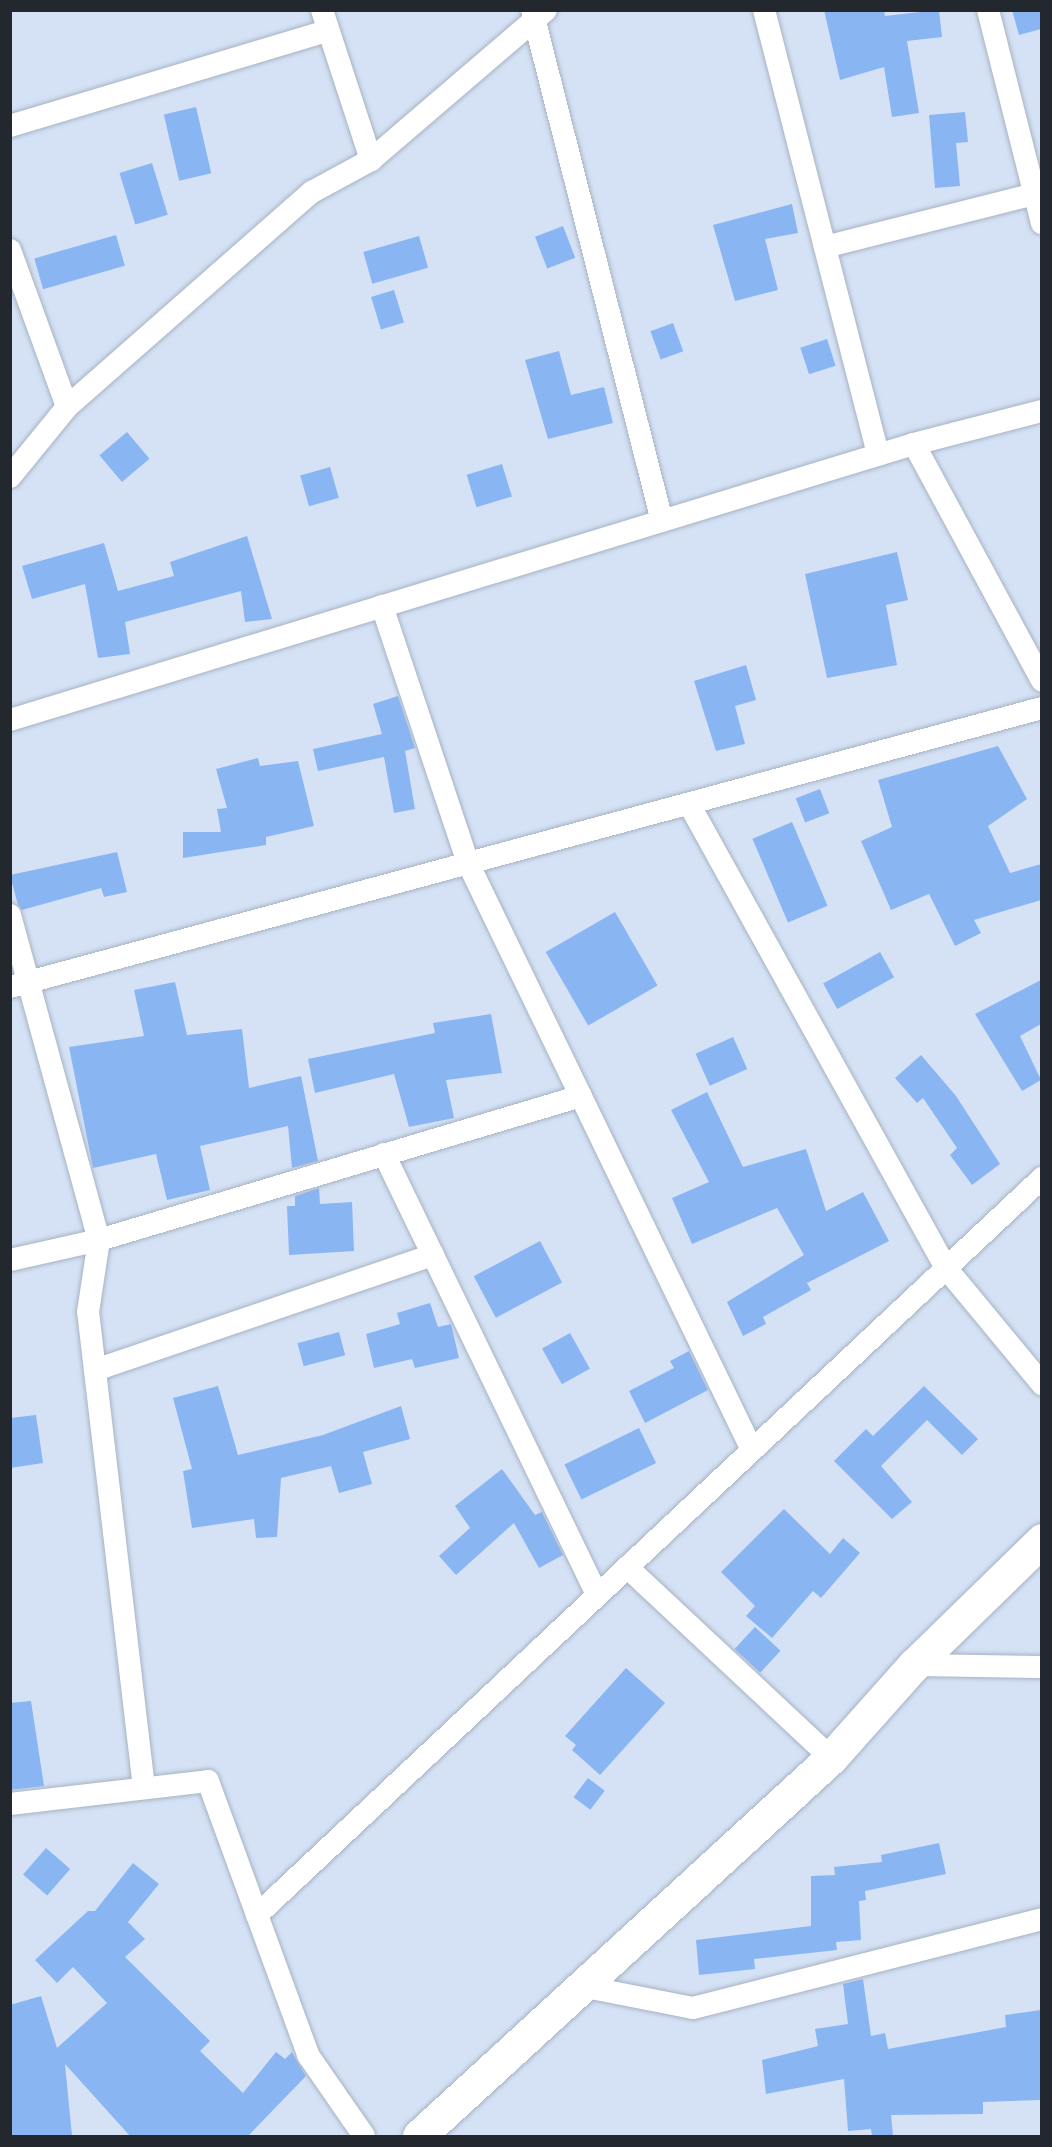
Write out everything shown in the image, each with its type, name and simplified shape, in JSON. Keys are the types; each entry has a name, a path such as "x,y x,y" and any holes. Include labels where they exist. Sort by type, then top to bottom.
{"main road":[{"path":"431,2132 831,1758 914,1665 1041,1540"}],"street":[{"path":"764,10 878,455"},
{"path":"988,10 1038,193 1041,224"},
{"path":"10,477 67,406 312,192 371,160 537,14 662,521"},
{"path":"10,126 325,21 371,160"},
{"path":"825,248 1038,193"},
{"path":"10,250 67,406"},
{"path":"10,720 914,444 1041,411"},
{"path":"914,444 1041,681"},
{"path":"382,606 468,863 752,1450"},
{"path":"20,985 1041,708"},
{"path":"689,804 946,1268 1041,1384"},
{"path":"10,915 20,985 99,1240 88,1312 144,1788"},
{"path":"10,1260 99,1240 580,1096"},
{"path":"384,1154 597,1595"},
{"path":"257,1915 1041,1178"},
{"path":"95,1370 433,1255"},
{"path":"627,1567 831,1758"},
{"path":"914,1665 1041,1667"},
{"path":"10,1804 208,1781 308,2055 364,2136"},
{"path":"586,1987 693,2007 1041,1919"}],"building":[{"path":"824,10 884,10 885,16 939,10 942,37 907,41 919,113 892,117 884,67 840,80"},
{"path":"1012,10 1041,10 1041,29 1019,35"},
{"path":"196,107 211,173 179,181 164,114"},
{"path":"965,112 968,142 956,143 960,186 935,188 929,115"},
{"path":"152,163 168,215 135,225 119,173"},
{"path":"792,204 798,233 765,239 778,290 735,301 713,225"},
{"path":"563,226 575,258 547,268 535,237"},
{"path":"116,235 125,266 43,289 34,258"},
{"path":"419,236 428,268 372,284 363,252"},
{"path":"394,290 404,323 381,330 371,297"},
{"path":"673,323 683,351 661,359 650,331"},
{"path":"827,339 836,366 809,374 800,348"},
{"path":"559,351 571,395 604,387 613,423 548,439 525,360"},
{"path":"127,432 149,459 122,482 99,455"},
{"path":"502,464 512,497 477,507 467,475"},
{"path":"330,467 339,498 309,506 300,476"},
{"path":"247,536 272,619 245,622 241,591 125,622 130,654 98,658 85,584 32,599 22,566 104,543 118,591 174,576 170,562"},
{"path":"897,552 908,600 886,605 897,665 827,678 805,574"},
{"path":"746,665 756,700 735,706 745,744 716,751 694,681"},
{"path":"398,696 415,748 405,751 415,809 394,813 384,757 318,771 313,749 382,734 373,704"},
{"path":"998,746 1027,799 988,826 1010,873 1041,864 1041,900 974,920 981,933 955,946 929,894 891,910 861,841 892,827 878,780"},
{"path":"258,758 260,766 298,761 314,826 266,837 266,845 183,858 183,832 221,832 217,809 227,808 216,769"},
{"path":"820,789 829,813 805,823 796,798"},
{"path":"792,822 828,906 788,923 752,839"},
{"path":"117,852 127,892 104,897 101,888 22,910 18,905 10,875"},
{"path":"615,912 658,986 588,1026 546,952"},
{"path":"880,952 894,977 837,1009 823,984"},
{"path":"1041,980 1041,1024 1020,1036 1041,1080 1022,1091 975,1014"},
{"path":"175,982 187,1035 242,1029 249,1088 301,1076 318,1161 292,1168 288,1126 200,1146 210,1190 167,1200 156,1154 93,1168 69,1047 144,1036 134,990"},
{"path":"491,1014 502,1073 446,1080 454,1118 409,1127 394,1074 315,1093 308,1059 435,1033 433,1023"},
{"path":"733,1037 747,1069 710,1086 696,1054"},
{"path":"921,1055 956,1096 1000,1164 972,1185 950,1155 957,1148 923,1098 917,1103 895,1078"},
{"path":"707,1092 743,1167 806,1149 826,1211 863,1192 889,1241 807,1283 811,1290 763,1317 766,1324 743,1336 727,1302 804,1255 777,1208 692,1244 672,1198 709,1182 671,1110"},
{"path":"319,1188 320,1204 352,1202 354,1251 289,1255 287,1206 295,1206 295,1196"},
{"path":"540,1241 562,1282 496,1318 474,1276"},
{"path":"430,1303 438,1327 451,1324 459,1358 415,1368 412,1359 374,1368 366,1334 400,1324 397,1313"},
{"path":"339,1332 345,1355 304,1366 297,1343"},
{"path":"570,1333 590,1369 562,1384 542,1349"},
{"path":"689,1351 708,1390 645,1423 629,1391 674,1368 670,1361"},
{"path":"218,1386 238,1455 323,1435 401,1406 410,1439 363,1452 372,1484 339,1493 331,1466 281,1478 277,1537 256,1538 254,1519 192,1528 183,1471 192,1469 173,1398"},
{"path":"924,1386 978,1439 962,1455 927,1420 881,1466 912,1502 892,1519 834,1461 866,1429 873,1436"},
{"path":"36,1415 43,1463 10,1468 10,1418"},
{"path":"639,1428 656,1463 581,1499 564,1464"},
{"path":"502,1469 535,1515 542,1512 563,1555 539,1568 514,1523 456,1575 439,1556 470,1528 455,1506"},
{"path":"784,1509 830,1554 843,1538 860,1553 821,1598 813,1591 772,1638 746,1616 755,1606 721,1572"},
{"path":"755,1627 781,1651 760,1673 735,1649"},
{"path":"626,1668 665,1703 600,1775 572,1750 576,1745 565,1736"},
{"path":"31,1701 44,1786 10,1790 10,1703"},
{"path":"588,1778 605,1791 590,1810 574,1797"},
{"path":"939,1843 946,1874 865,1891 866,1900 859,1901 861,1940 836,1942 837,1950 754,1959 755,1969 699,1975 696,1940 811,1926 811,1876 835,1875 834,1867 882,1862 881,1855"},
{"path":"46,1848 70,1869 47,1895 23,1874"},
{"path":"133,1863 159,1884 128,1922 145,1939 125,1957 210,2041 200,2051 243,2093 276,2052 285,2059 292,2052 306,2076 248,2136 130,2136 65,2064 72,2136 10,2136 10,2005 41,1996 57,2048 107,2003 73,1967 57,1983 35,1960 88,1911 95,1911"},
{"path":"863,1979 871,2036 885,2033 888,2049 1006,2027 1005,2015 1041,2010 1041,2100 983,2102 983,2114 891,2115 893,2136 872,2136 871,2129 848,2131 844,2079 766,2094 762,2060 818,2046 815,2029 848,2024 843,1984"}]}
